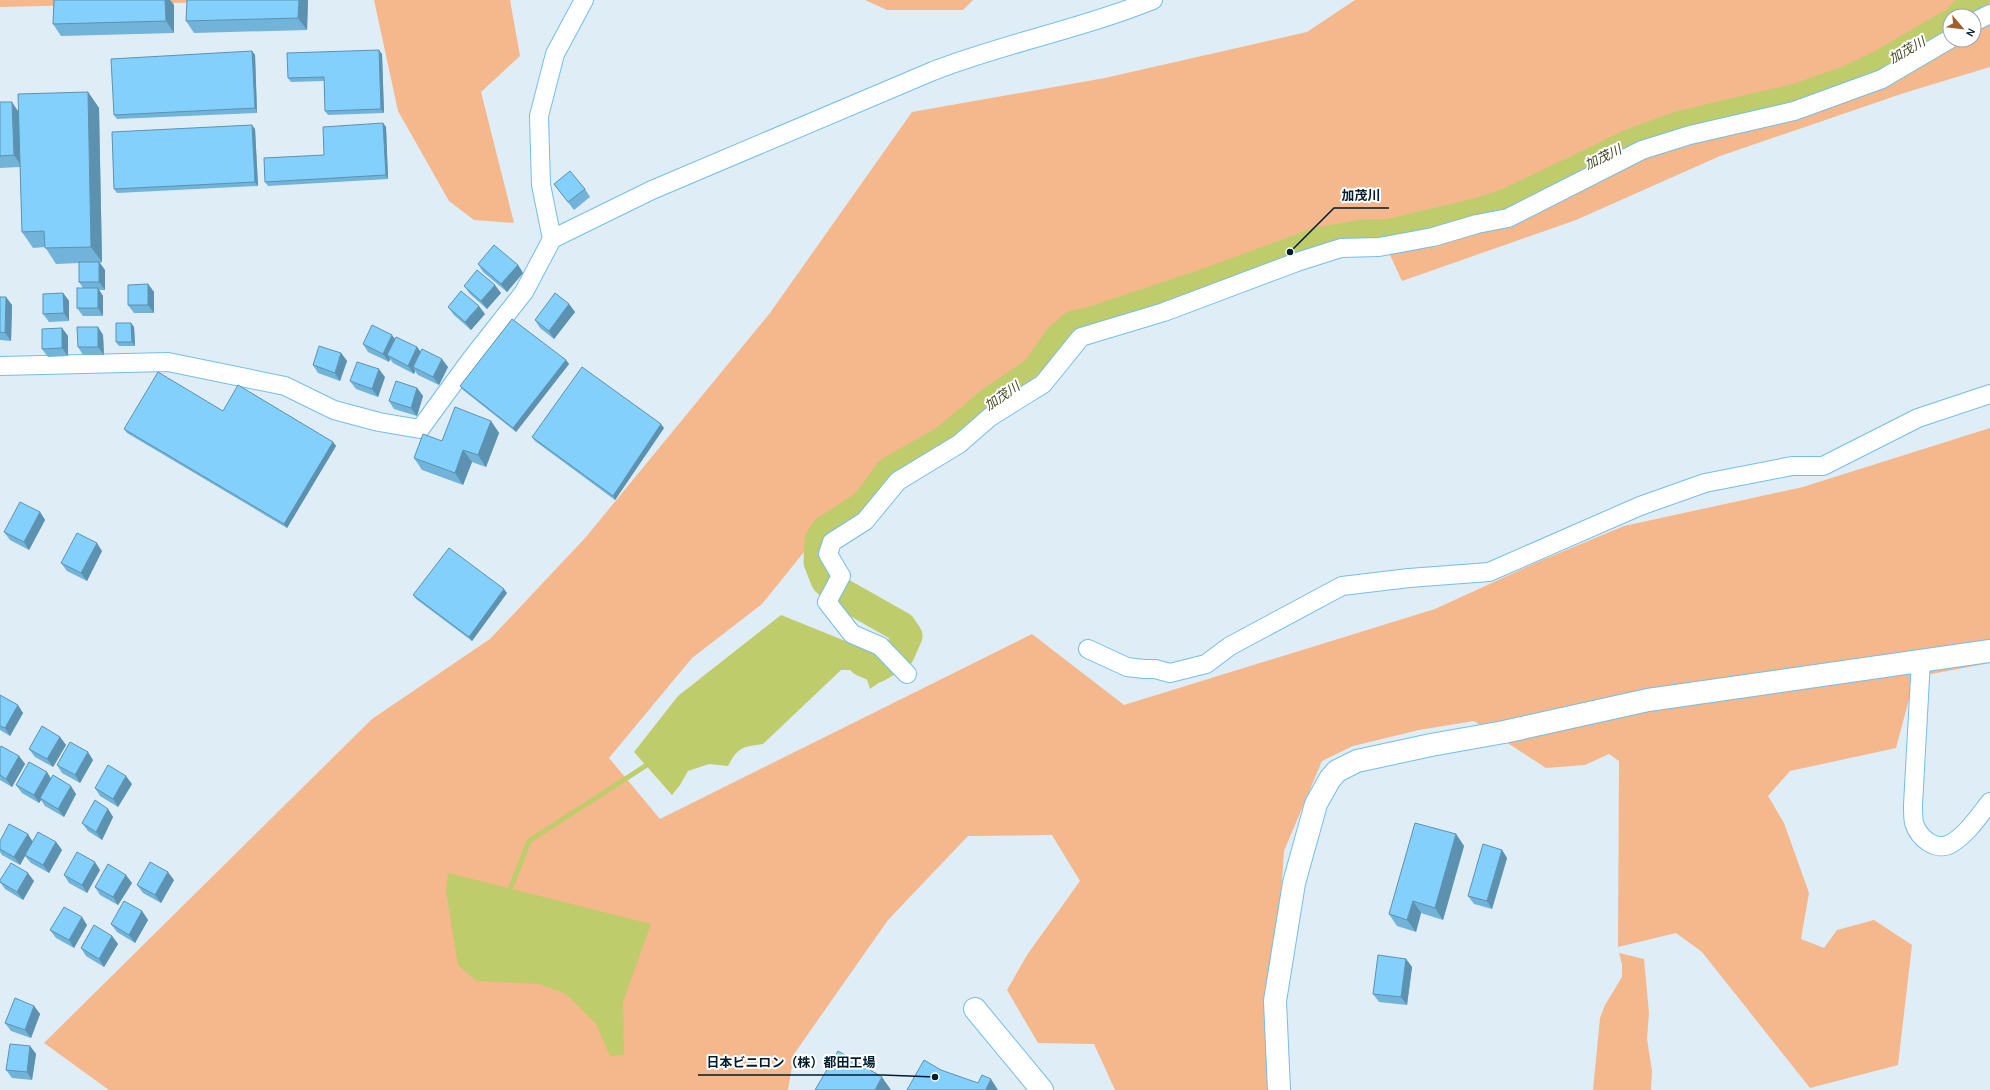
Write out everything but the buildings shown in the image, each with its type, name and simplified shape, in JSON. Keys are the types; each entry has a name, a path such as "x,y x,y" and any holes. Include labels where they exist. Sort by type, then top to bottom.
{"street":[{"path":"552,239 541,185 539,116 555,54 584,0"},
{"path":"0,366 168,362 285,386 334,410 379,422 420,429 472,358 524,292 552,239 652,190 933,71 968,58 1125,11 1153,0"},
{"path":"907,674 880,646 852,634 827,602 841,576 828,554 832,542 865,521 898,481 958,444 990,417 1044,384 1081,337 1164,312 1340,248 1379,247 1508,218 1642,150 1690,135 1794,111 1882,79 1942,44"},
{"path":"1088,649 1128,667 1144,670 1155,669 1170,673 1206,664 1230,646 1342,586 1431,576 1489,572 1640,506 1705,483 1792,466 1823,466 1918,418 1990,394"},
{"path":"1279,1090 1275,1001 1294,883 1316,804 1326,785 1337,771 1357,761 1430,745 1504,732 1648,700 1990,650"},
{"path":"1921,660 1912,805 1914,822 1919,834 1928,842 1936,846 1943,846 1952,843 1974,823 1990,802"},
{"path":"975,1009 1042,1090"}],"shaded area":[{"path":"0,0 297,0 0,7"},
{"path":"374,0 510,0 520,56 481,92 514,223 474,220 449,201 398,111"},
{"path":"865,0 973,0 963,10 887,10"},
{"path":"1355,0 1990,0 1990,67 1904,93 1720,156 1576,220 1402,281 1384,242 1083,345 888,477 821,531 762,604 692,658 609,758 660,819 1032,634 1124,705 1435,609 1535,563 1624,526 1803,487 1990,428 1990,663 1915,677 1896,748 1790,771 1768,796 1784,823 1809,893 1801,939 1824,948 1837,930 1874,920 1912,945 1898,1065 1810,1088 1702,952 1676,933 1618,947 1619,761 1609,754 1585,765 1546,768 1474,721 1419,730 1353,746 1322,761 1284,851 1268,1090 1115,1090 1094,1044 1038,1043 1007,990 1027,955 1080,881 1052,835 968,836 888,920 794,1054 788,1090 109,1090 44,1043 372,719 490,639 586,537 770,313 912,112 1105,78 1307,32"},
{"path":"781,615 875,653 895,671 870,689 864,670 841,670 763,744 741,749 728,766 709,764 688,771 672,795 634,752 678,696"},
{"path":"448,873 651,924 623,1002 624,1055 610,1056 596,1024 566,994 539,984 476,981 458,965 446,891"},
{"path":"1619,953 1644,959 1649,1013 1647,1039 1652,1071 1651,1090 1593,1090 1600,1018 1605,1005 1622,977 1622,964"}],"waterway":[{"name":"加茂川","path":"1970,8 1974,5 1989,0"},
{"name":"加茂川","path":"863,661 877,667 899,654 907,636 901,627 839,592 826,580 819,562 820,540 826,531 866,505 890,472 945,441 990,403 1037,371 1059,339 1074,326 1092,322 1209,283 1317,243 1363,235 1387,235 1483,212 1507,204 1634,143 1681,126 1797,99 1848,81 1880,66 1942,30"},
{"path":"508,895 529,841 650,763"}],"place":[{"name":"加茂川","path":"1290,252"},
{"name":"日本ビニロン（株）都田工場","path":"935,1077"}]}
